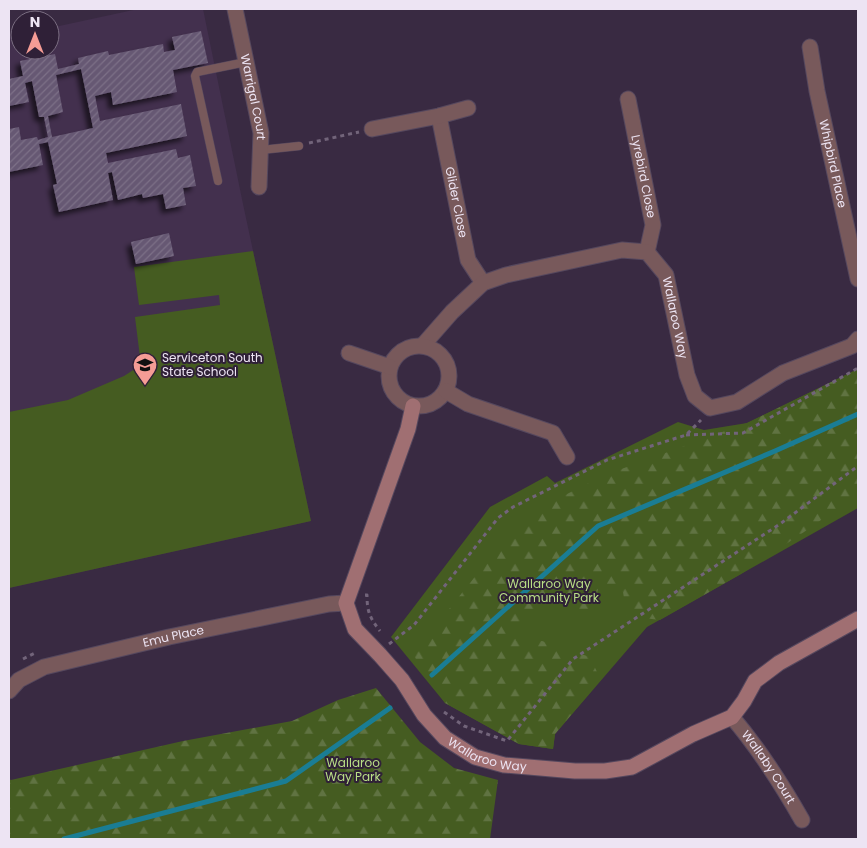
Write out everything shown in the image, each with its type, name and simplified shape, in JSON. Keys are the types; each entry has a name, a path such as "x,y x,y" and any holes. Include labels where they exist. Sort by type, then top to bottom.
{"street":[{"name":"Warrigal Court","path":"235,9 261,133 259,187"},
{"name":"Whipbird Place","path":"810,47 817,91 858,280"},
{"name":"Lyrebird Close","path":"628,100 653,225 647,252"},
{"path":"372,129 439,116 468,108"},
{"name":"Glider Close","path":"439,116 468,260 483,283"},
{"path":"423,345 452,312 483,283 506,275 622,250 647,252"},
{"name":"Wallaroo Way","path":"647,252 666,275 687,375 695,396 710,408"},
{"path":"710,408 737,402 783,373 852,346 858,339"},
{"path":"415,345 423,345 438,351 448,363 450,373 446,391 432,404 413,406 400,399 392,390 389,380 390,367 395,357 405,349 415,345"},
{"path":"349,353 390,367"},
{"path":"446,391 468,404 552,433 567,457"},
{"path":"348,597 408,429 413,406"},
{"name":"Wallaroo Way","path":"348,597 355,629 385,649 424,715 446,738 475,757 504,765 576,771 605,771 632,767 693,734 732,717"},
{"name":"Emu Place","path":"9,691 19,680 44,667 188,633 329,604 348,597"},
{"path":"732,717 755,681 779,663 858,619"},
{"name":"Wallaby Court","path":"732,717 756,745 802,820"}],"lane":[{"path":"218,181 195,76 197,72 246,62"},
{"path":"261,150 299,146"}],"path":[{"path":"299,146 372,129"},
{"path":"385,649 414,625 498,518 513,507 607,460 686,436 743,433 858,368"},
{"path":"686,436 710,408"},
{"path":"437,708 464,726 507,741 573,659 780,524 858,466"},
{"path":"348,597 367,595 367,608 372,621 384,635"},
{"path":"385,649 395,650"},
{"path":"20,661 28,655 37,652"}],"shaded area":[{"name":"Serviceton South State School","path":"138,9 203,9 311,521 9,588 9,37 10,60 60,60 60,26"}],"green space":[{"path":"253,251 311,521 9,588 9,412 68,400 124,376 141,365 135,317 220,305 219,295 139,305 134,267"},
{"name":"Wallaroo Way Community Park","path":"858,369 858,508 647,627 555,734 553,749 519,744 445,703 391,637 490,507 547,476 555,483 678,422 704,430 747,423"},
{"name":"Wallaroo Way Community Park","path":"858,369 858,493 741,574 660,620 627,616 623,592 599,586 594,604 577,618 568,597 532,612 516,641 542,641 590,657 597,672 593,689 555,734 553,749 519,744 445,703 410,650 441,619 498,548 559,498 605,475 747,423"},
{"name":"Wallaroo Way Park","path":"376,688 420,742 454,768 498,780 490,839 9,839 9,779 183,741 292,721 338,700"}],"building":[{"path":"201,31 208,63 173,70 177,92 113,105 111,92 95,96 100,121 181,104 187,136 106,153 108,163 176,149 178,158 190,155 196,186 183,188 186,205 166,209 163,194 143,198 142,194 118,200 112,172 108,173 113,200 59,212 53,185 57,184 48,142 39,144 43,165 9,172 9,129 19,127 21,140 37,137 38,140 48,137 44,117 39,117 32,81 25,83 29,102 9,106 9,79 23,76 20,61 56,60 58,69 79,64 78,58 108,51 109,55 163,44 164,52 175,50 172,37","holes":["81,69 93,128 52,137 48,116 63,112 56,75"]},
{"path":"169,233 174,256 136,264 131,242"}],"waterway":[{"path":"432,675 598,526 858,414"},
{"path":"64,839 286,781 390,708"}],"place":[{"name":"Serviceton South State School","path":"145,386"}]}
